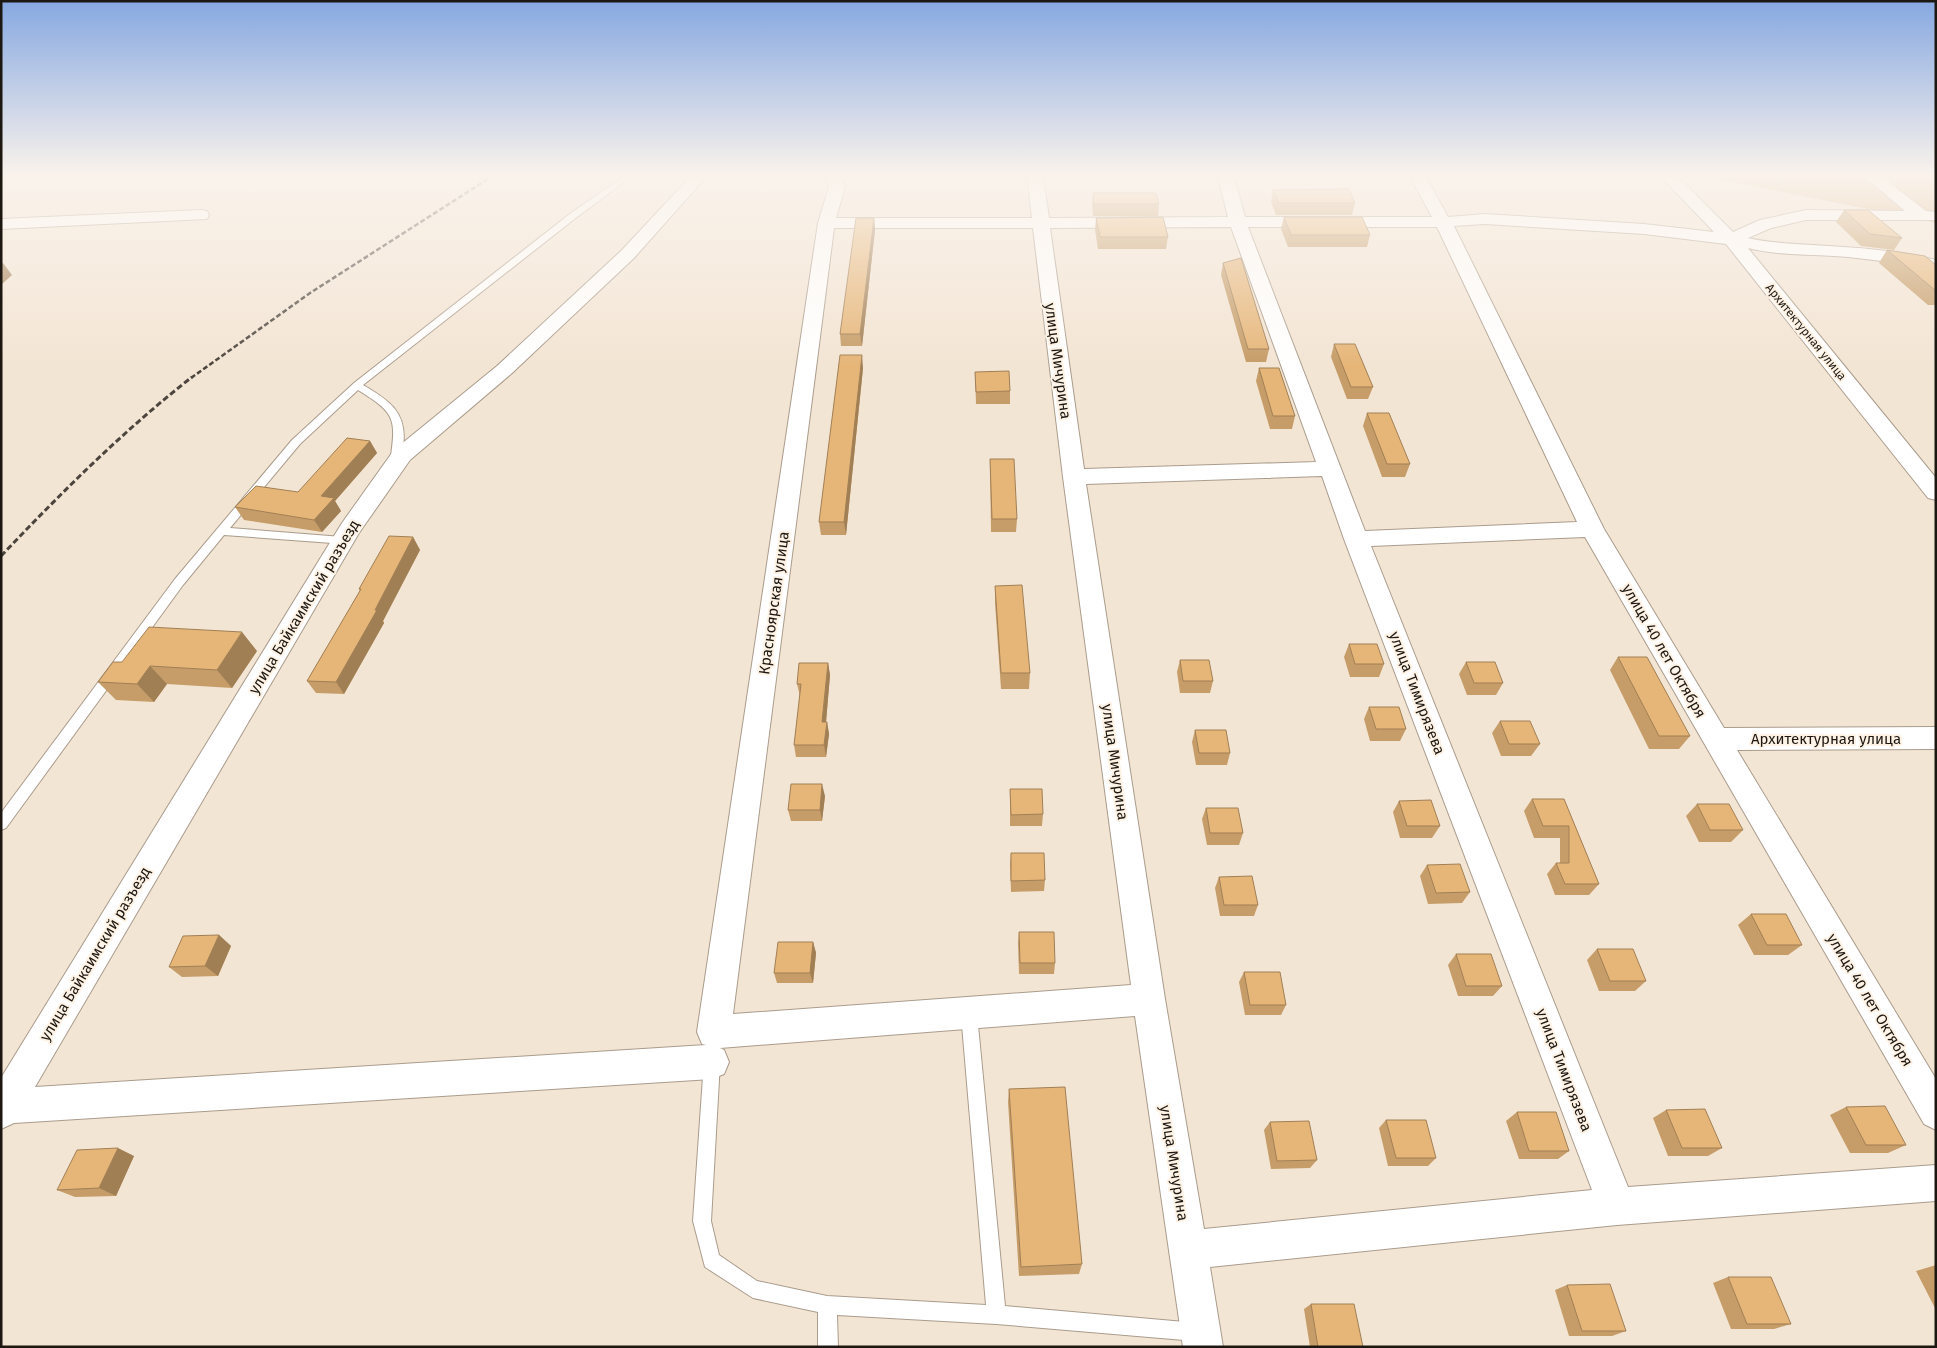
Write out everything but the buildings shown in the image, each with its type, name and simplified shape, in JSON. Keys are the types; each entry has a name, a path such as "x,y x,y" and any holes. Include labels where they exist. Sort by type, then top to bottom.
{"street":[{"name":"улица Байкаимский разъезд","path":"2,1109 342,541 402,455 504,370 641,240"},
{"name":"Красноярская улица","path":"713,1047 824,240"},
{"name":"улица Мичурина","path":"1042,240 1074,478 1149,999 1202,1340"},
{"name":"улица Тимирязева","path":"1244,240 1356,539 1616,1206"},
{"name":"улица 40 лет Октября","path":"1452,240 1592,529 1936,1112"},
{"name":"Архитектурная улица","path":"1732,240 1936,494"},
{"path":"1735,240 1764,247 1848,252 1917,261 1936,266"},
{"path":"1074,478 1330,469"},
{"path":"1356,539 1592,529"},
{"name":"Архитектурная улица","path":"1716,739 1936,738"},
{"path":"2,1109 713,1047 1149,999"},
{"path":"1187,1250 1616,1206 1936,1183"}],"lane":[{"path":"1,824 179,582 296,442 357,385 542,240"},
{"path":"357,385 386,404 397,418 400,431 394,466"},
{"path":"221,531 342,541"},
{"path":"970,1025 996,1315"},
{"path":"713,1047 702,1220 711,1261 753,1289 826,1305 996,1315 1202,1340"},
{"path":"826,1305 828,1347"}],"railway":[{"path":"191,378 310,293 393,240"},
{"path":"1,556 93,463 141,419 192,377"}]}
